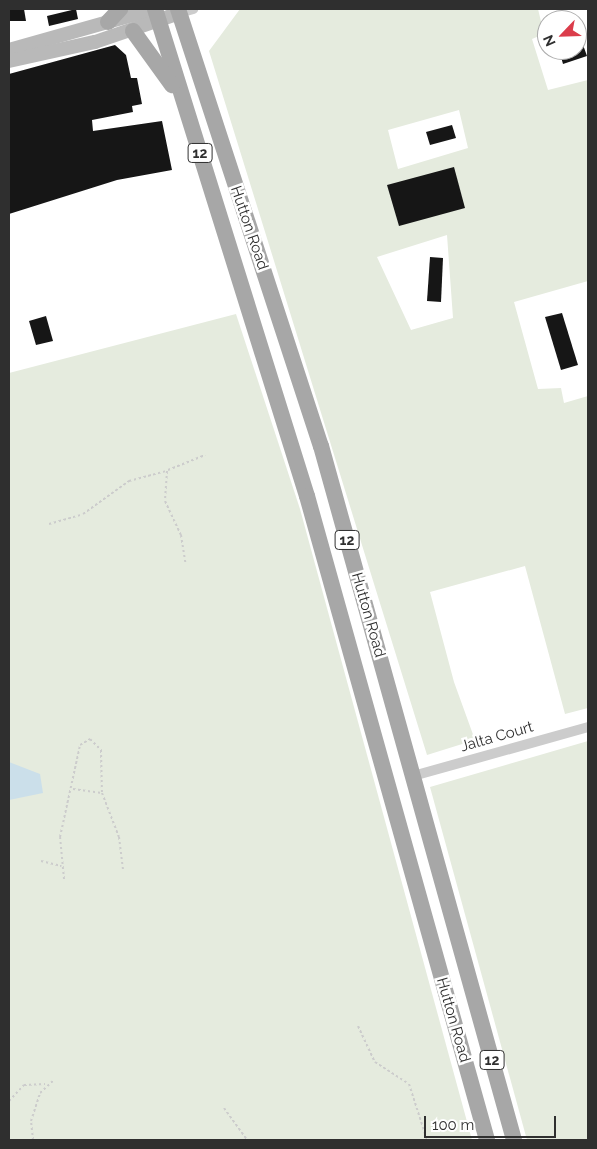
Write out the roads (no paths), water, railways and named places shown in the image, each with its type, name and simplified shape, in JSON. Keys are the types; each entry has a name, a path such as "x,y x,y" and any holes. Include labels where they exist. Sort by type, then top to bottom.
{"main road":[{"path":"108,22 120,9"},
{"path":"9,50 108,22 183,10"},
{"name":"Hutton Road","path":"183,10 318,438 514,1140"},
{"path":"9,61 133,31 156,13"},
{"name":"Hutton Road","path":"156,13 288,430 486,1140"},
{"path":"133,31 185,102"},
{"path":"387,783 413,776"}],"street":[{"name":"Jalta Court","path":"413,776 588,727"}],"water":[{"path":"9,762 40,774 43,793 9,800"}]}
